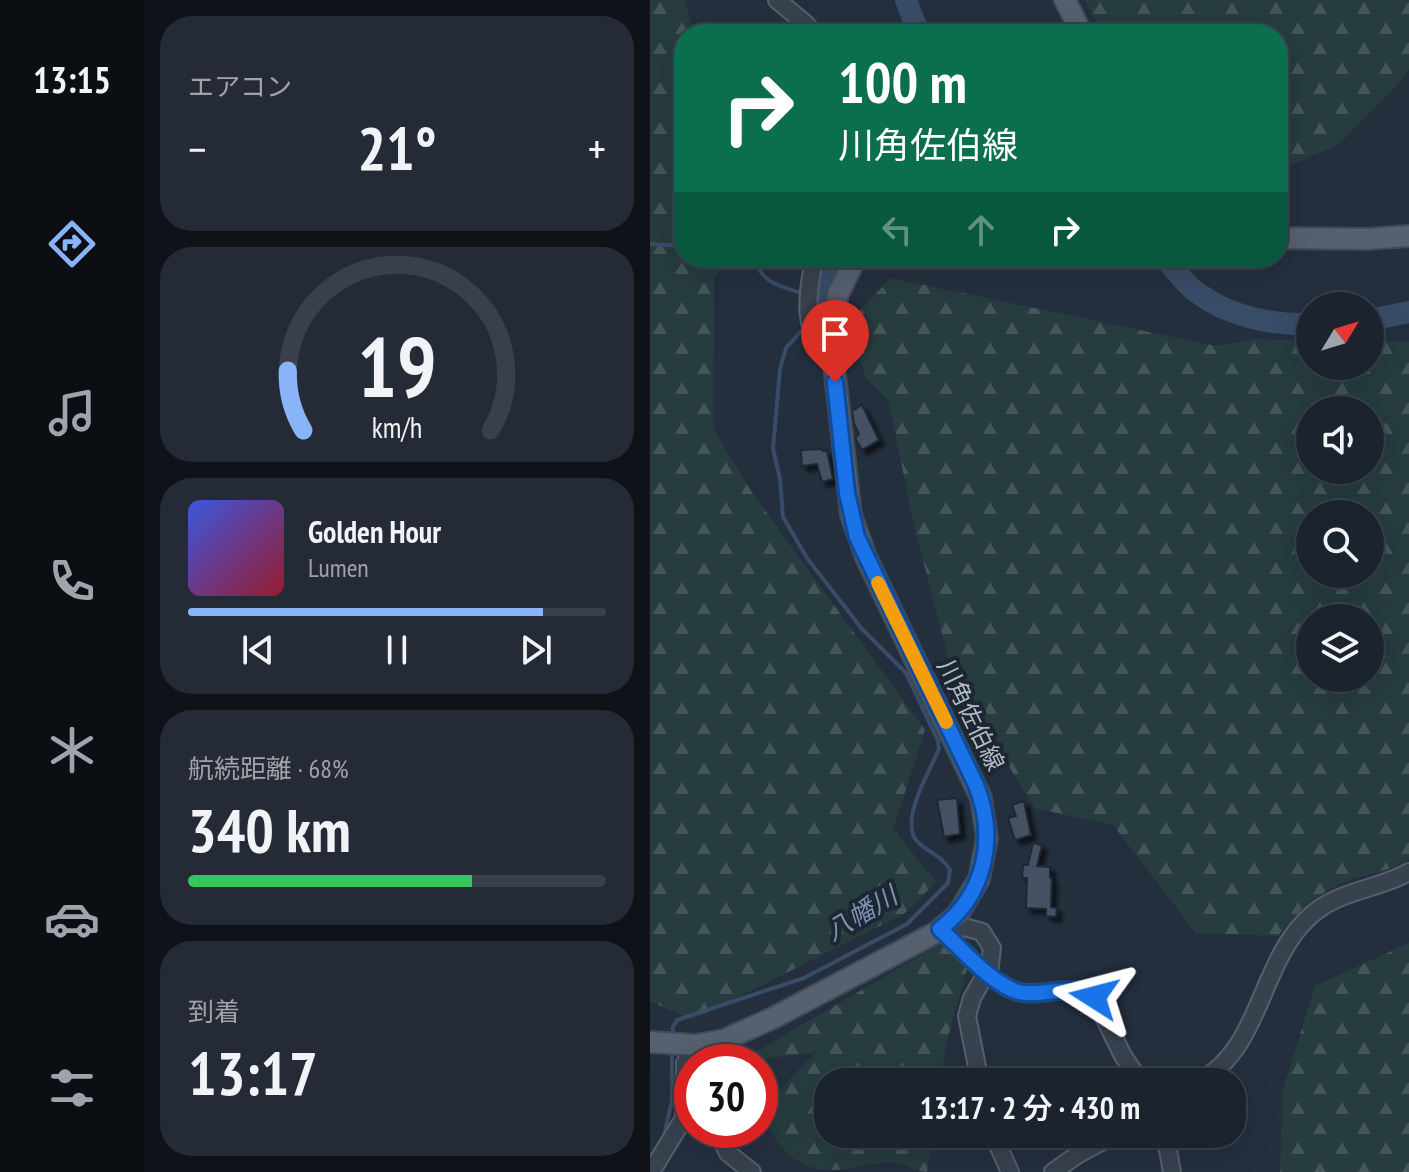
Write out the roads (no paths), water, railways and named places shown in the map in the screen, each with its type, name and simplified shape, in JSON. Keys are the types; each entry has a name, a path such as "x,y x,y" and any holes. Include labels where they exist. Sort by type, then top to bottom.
{"main road":[{"path":"1065,0 1077,24"},
{"path":"1288,238 1409,236"},
{"name":"川角佐伯線","path":"673,1044 724,1040 773,1018 940,929 966,903 979,879 987,838 985,811 976,785 857,537 847,493 832,354 834,309 851,268"}],"street":[{"path":"777,0 806,24"},
{"path":"813,268 807,309 819,343 832,354"},
{"path":"1220,1068 1235,1051 1288,942 1306,920 1328,902 1354,890 1390,882 1409,872"},
{"path":"940,929 973,928 982,932 992,948 988,973 972,998 967,1016 977,1068"},
{"path":"940,929 1003,985 1022,992 1076,989 1094,997 1131,1068"},
{"path":"651,1172 674,1134"},
{"path":"726,1148 752,1172"},
{"path":"999,1148 1010,1172"},
{"path":"1053,1172 1090,1148"},
{"path":"1168,1148 1172,1172"}],"waterway":[{"name":"八幡川","path":"906,0 915,24"},
{"path":"650,244 674,245"},
{"path":"759,268 767,279 804,294"},
{"name":"八幡川","path":"820,299 827,268"},
{"name":"八幡川","path":"1173,268 1191,288 1221,307 1265,321 1296,324"},
{"name":"八幡川","path":"812,296 820,299 815,316"},
{"name":"八幡川","path":"1384,317 1409,312"},
{"name":"八幡川","path":"672,1037 677,1020 804,978 907,924 948,883 950,870 947,865 920,844 912,831 914,808 939,749 938,741 906,673 862,629 807,558 783,517 780,479 773,448 780,369 786,348 806,326"},
{"name":"八幡川","path":"664,1136 672,1100 672,1050"}]}
